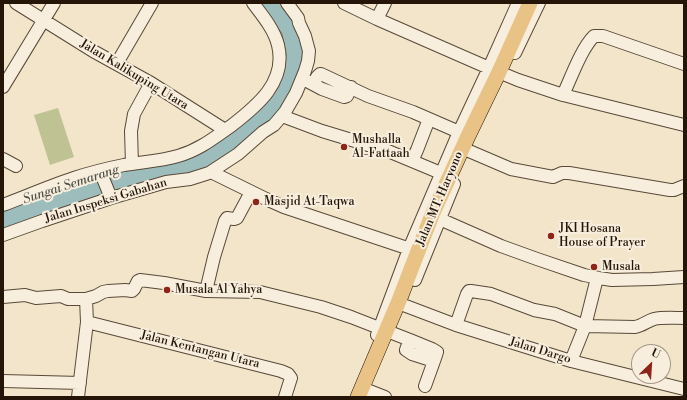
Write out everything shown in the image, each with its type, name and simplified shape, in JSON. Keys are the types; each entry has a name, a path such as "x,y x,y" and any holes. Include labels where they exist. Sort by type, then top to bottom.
{"main road":[{"name":"Jalan MT. Haryono","path":"361,394 375,367 386,331 402,304 413,250 436,217 445,175 464,142 498,71 525,25 530,3"}],"street":[{"name":"Jalan Kalikuping Utara","path":"16,3 93,51 151,83 225,130"},
{"path":"3,87 54,3"},
{"path":"117,63 152,3"},
{"path":"3,205 74,178 122,165 178,156 207,144 248,113 270,89 278,69 279,57 278,44 271,30 253,3"},
{"name":"Jalan Inspeksi Gabahan","path":"3,234 110,197 166,182 190,179 210,172 238,154 263,132 274,125 282,116 294,97 308,61 309,51 305,36 299,24 298,18 287,3"},
{"path":"344,3 377,19 498,71 563,95 684,126"},
{"path":"377,19 385,3"},
{"path":"498,71 518,3"},
{"path":"525,25 538,3"},
{"path":"563,95 582,54 594,36 603,36 684,64"},
{"path":"302,79 313,84 317,77 321,74 368,96 413,112 429,119 464,142 511,169 553,177 562,173 569,173 670,190 684,186"},
{"path":"132,164 131,131 134,114 151,83"},
{"path":"282,116 328,133 388,151 445,175 413,250 386,331 361,394 385,397"},
{"path":"412,162 429,119"},
{"path":"402,304 464,142"},
{"path":"3,159 16,166"},
{"path":"100,172 110,197"},
{"path":"210,172 284,207 413,250"},
{"path":"206,291 225,221 228,218 237,218 251,192"},
{"path":"436,217 501,246 584,275 612,280 684,277"},
{"path":"571,361 585,326 597,278"},
{"path":"3,297 25,295 36,298 61,296 70,300 86,299 108,291 132,291 140,280 206,291 260,292 321,307 351,317 435,350 437,352 425,386"},
{"path":"456,324 467,294 470,291 490,294 529,308 555,314 585,326 639,326 645,322 655,319 684,318"},
{"path":"78,397 87,322 86,299"},
{"name":"Jalan Dargo","path":"402,304 456,324 571,361 684,389"},
{"name":"Jalan Kentangan Utara","path":"87,322 281,371 288,374 292,378 285,397"},
{"path":"3,381 80,383"}],"green space":[{"path":"58,108 74,157 50,165 34,115"}],"water":[{"name":"Sungai Semarang","path":"261,3 286,3 308,52 284,111 209,172 57,210 3,229 3,210 94,176 187,157 275,88 286,55 282,34"}],"place":[{"name":"Mushalla Al-Fattaah","path":"344,147"},
{"name":"Masjid At-Taqwa","path":"256,202"},
{"name":"JKI Hosana House of Prayer","path":"551,236"},
{"name":"Musala","path":"594,267"},
{"name":"Musala Al Yahya","path":"167,290"}]}
